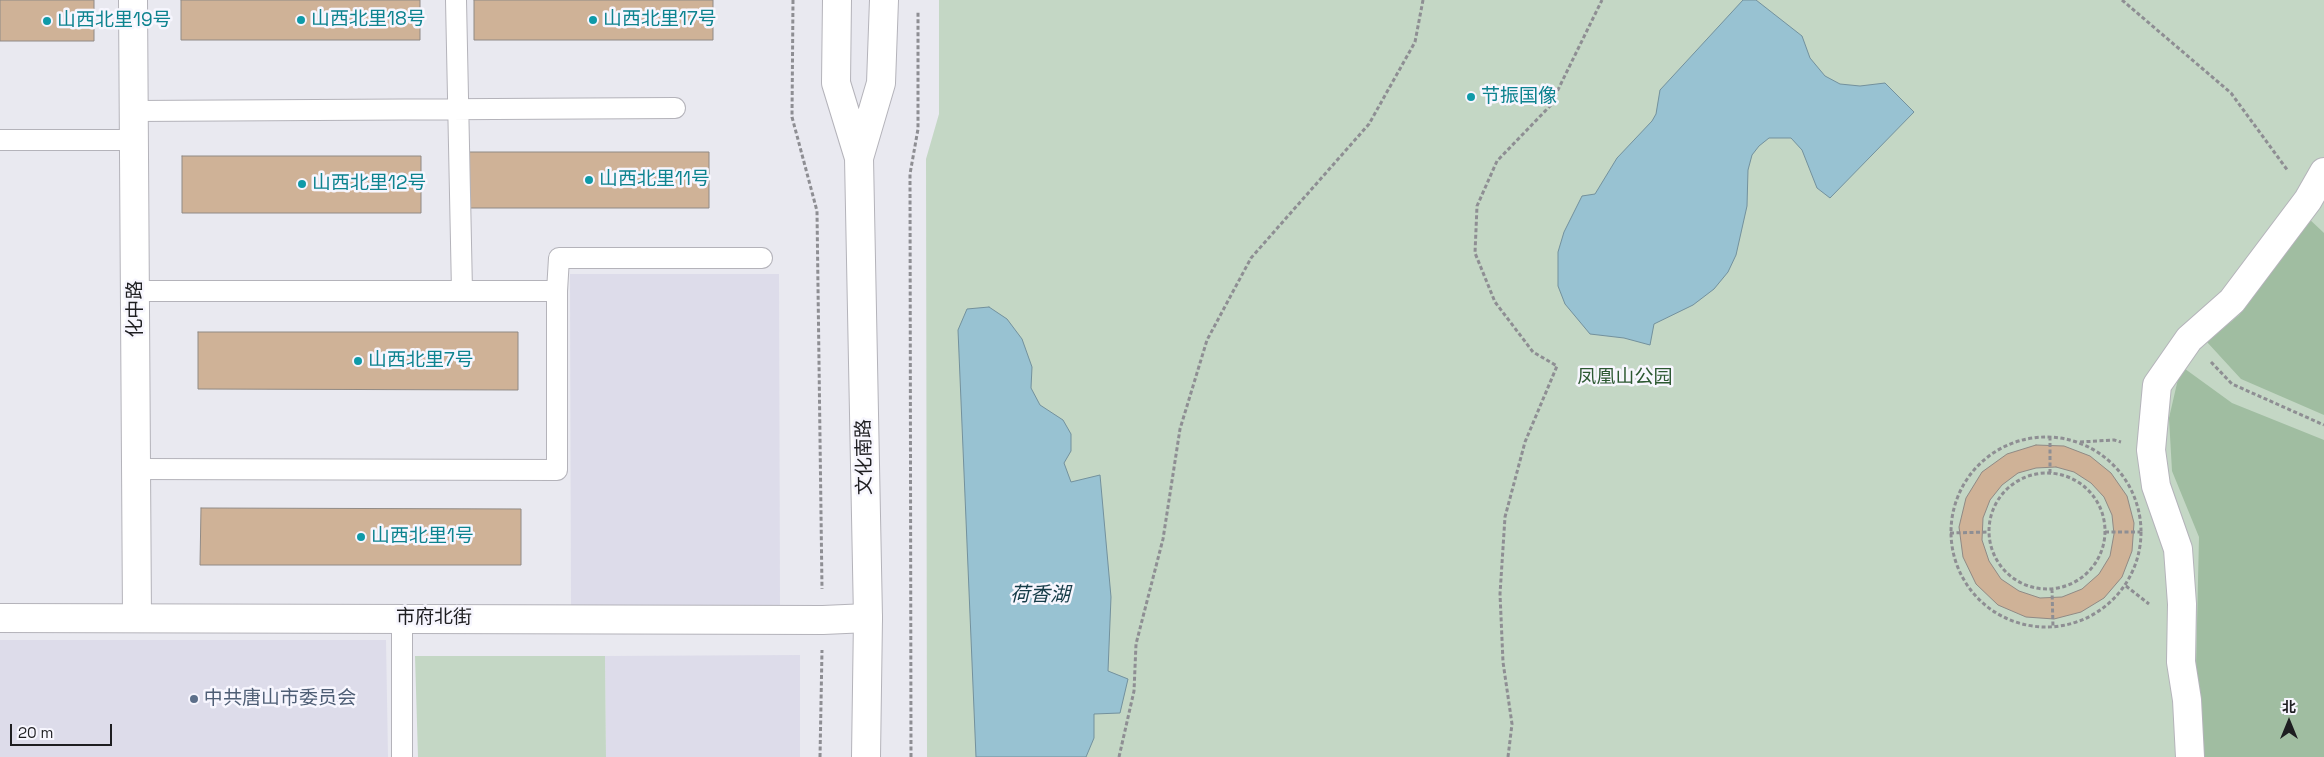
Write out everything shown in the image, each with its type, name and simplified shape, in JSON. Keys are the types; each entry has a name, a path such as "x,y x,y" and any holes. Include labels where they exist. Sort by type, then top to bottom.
{"street":[{"name":"化中路","path":"133,0 137,618"},
{"name":"文化南路","path":"837,0 836,83 859,158 868,618 866,757"},
{"name":"文化南路","path":"859,158 881,83 884,0"},
{"path":"2190,757 2187,700 2181,662 2182,604 2178,550 2156,486 2151,450 2157,385 2189,339 2232,301 2308,200 2324,172"},
{"name":"市府北街","path":"0,618 823,620 868,618"}],"lane":[{"path":"456,0 462,291"},
{"path":"134,111 675,108"},
{"path":"0,140 134,140"},
{"path":"136,470 557,470 557,291 559,258 762,258"},
{"path":"136,291 557,291"},
{"path":"402,618 402,757"}],"path":[{"path":"793,0 792,117 817,211 823,620 820,757"},
{"path":"1119,757 1134,691 1136,644 1163,539 1180,429 1206,340 1251,258 1369,124 1415,42 1423,0"},
{"path":"1508,757 1512,724 1503,662 1500,594 1505,517 1525,442 1557,366 1533,352 1495,302 1474,253 1477,206 1497,161 1550,106 1602,0"},
{"path":"2122,0 2231,93 2308,200"},
{"path":"912,757 910,174 918,129 918,10"},
{"path":"2189,339 2232,384 2324,425"},
{"path":"2050,436 2050,473"},
{"path":"2050,436 2079,442 2105,455 2125,477 2138,503 2142,532 2138,560 2126,586 2106,607 2081,621 2053,627 2027,626 2003,617 1981,602 1964,582 1954,558 1950,533 1954,502 1969,475 1991,452 2019,439 2050,436"},
{"path":"2079,442 2114,440 2151,450"},
{"path":"2050,473 2066,476 2082,485 2094,497 2102,513 2105,532 2104,545 2090,570 2067,586 2052,589 2034,588 2016,581 2002,568 1992,552 1988,532 1991,514 1999,497 2013,484 2030,475 2050,473"},
{"path":"1950,533 1988,532"},
{"path":"2105,532 2142,532"},
{"path":"2052,589 2053,627"}],"shaded area":[{"path":"570,274 779,274 780,606 571,606"},
{"name":"中共唐山市委员会","path":"0,640 386,640 388,757 0,757"},
{"path":"800,655 800,757 606,757 605,656"}],"green space":[{"name":"凤凰山公园","path":"939,0 2324,0 2324,757 927,757 926,159 939,114"},
{"path":"2307,217 2324,233 2324,415 2241,379 2207,342 2239,315 2283,256"},
{"path":"2181,366 2232,403 2324,440 2324,757 2203,757 2196,669 2199,537 2172,471 2169,418"},
{"path":"415,656 605,656 606,757 418,757"}],"water":[{"path":"1743,0 1756,0 1802,36 1810,58 1825,76 1840,84 1860,86 1885,83 1914,112 1830,198 1817,188 1802,150 1791,138 1769,138 1752,155 1748,170 1747,206 1736,255 1728,272 1714,289 1693,305 1654,324 1650,345 1624,338 1590,334 1565,304 1558,286 1558,252 1564,232 1582,196 1595,194 1617,158 1652,121 1656,114 1660,90"},
{"name":"荷香湖","path":"989,307 1007,319 1022,339 1032,367 1031,388 1040,405 1063,420 1071,434 1071,451 1064,463 1071,482 1100,475 1111,597 1108,671 1128,679 1120,713 1094,714 1094,738 1086,757 976,757 958,330 967,309"}],"building":[{"name":"山西北里19号","path":"0,0 94,0 94,41 0,41"},
{"name":"山西北里18号","path":"181,0 420,0 420,40 181,40"},
{"name":"山西北里17号","path":"474,0 713,0 713,40 474,40"},
{"name":"山西北里11号","path":"469,152 709,152 709,208 469,208"},
{"name":"山西北里12号","path":"182,156 421,156 421,213 182,213"},
{"name":"山西北里7号","path":"198,332 518,332 518,390 198,389"},
{"path":"2036,445 2064,446 2090,456 2111,473 2127,496 2134,523 2132,551 2122,577 2104,598 2081,612 2054,619 2026,617 1998,605 1976,584 1963,557 1959,527 1966,498 1982,472 2007,454","holes":["2056,467 2074,472 2091,483 2104,497 2112,515 2114,534 2110,556 2099,574 2082,589 2062,597 2040,598 2019,591 2001,579 1989,561 1982,540 1983,518 1990,500 2002,485 2018,473 2036,468"]},
{"name":"山西北里1号","path":"201,508 521,509 521,565 200,565"}],"place":[{"name":"山西北里18号","path":"301,20"},
{"name":"山西北里17号","path":"593,20"},
{"name":"山西北里19号","path":"47,21"},
{"name":"节振国像","path":"1471,97"},
{"name":"山西北里11号","path":"589,180"},
{"name":"山西北里12号","path":"302,184"},
{"name":"山西北里7号","path":"358,361"},
{"name":"山西北里1号","path":"361,537"},
{"name":"中共唐山市委员会","path":"194,699"}]}
